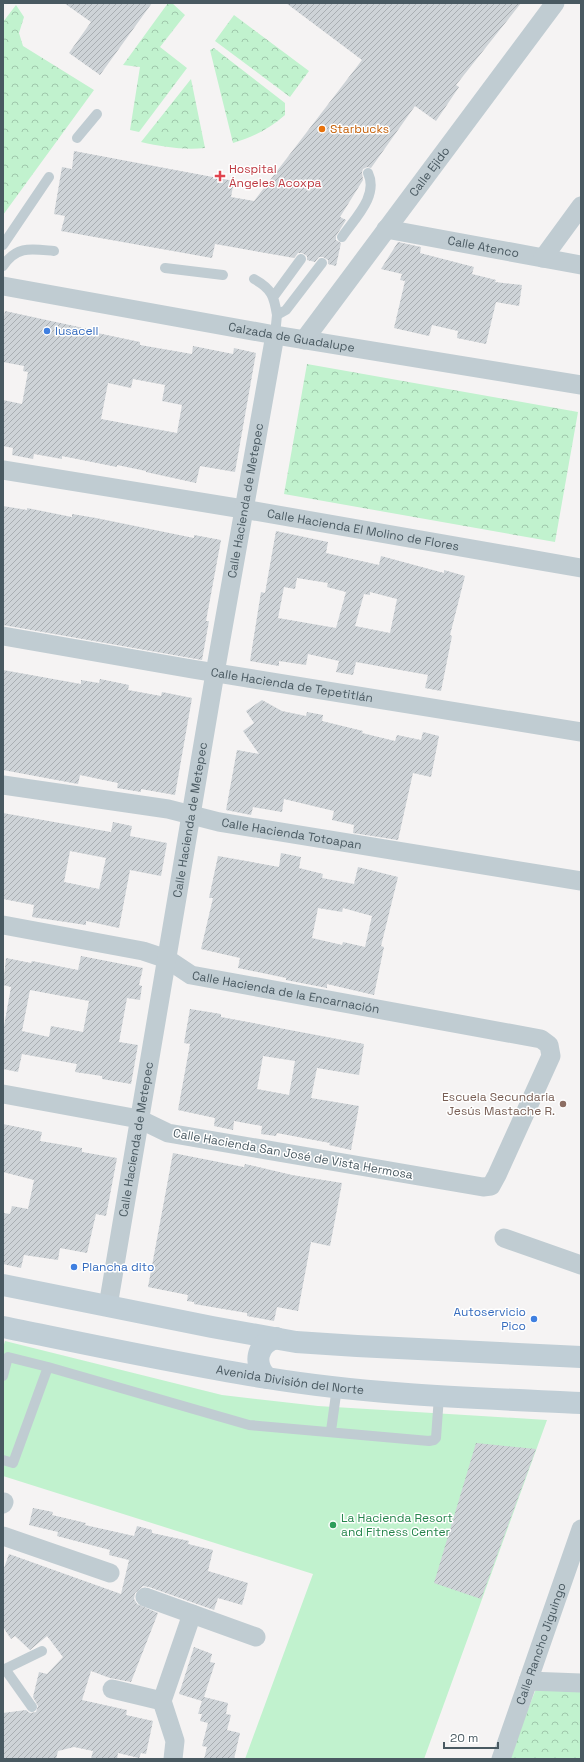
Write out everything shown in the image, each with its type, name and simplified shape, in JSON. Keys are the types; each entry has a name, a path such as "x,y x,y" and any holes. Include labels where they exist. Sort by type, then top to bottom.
{"main road":[{"path":"3,1285 276,1338 357,1346 581,1357"},
{"name":"Avenida División del Norte","path":"3,1327 267,1378 337,1387 439,1396 581,1403"},
{"path":"230,1372 240,1363 244,1350 243,1343 235,1331"},
{"path":"267,1378 259,1368 258,1355 265,1344 276,1338"}],"street":[{"name":"Calle Ejido","path":"304,340 555,3"},
{"path":"543,258 581,206"},
{"name":"Calle Atenco","path":"386,229 581,265"},
{"name":"Calzada de Guadalupe","path":"3,286 304,340 581,385"},
{"name":"Calle Hacienda de Metepec","path":"108,1306 243,509 275,335"},
{"name":"Calle Hacienda El Molino de Flores","path":"3,470 243,509 581,568"},
{"name":"Calle Hacienda de Tepetitlán","path":"3,636 215,673 581,732"},
{"name":"Calle Hacienda Totoapan","path":"3,785 168,809 219,822 581,881"},
{"name":"Calle Hacienda de la Encarnación","path":"3,925 143,952 167,959 191,975 541,1039 549,1045 551,1056 491,1186"},
{"name":"Calle Hacienda San José de Vista Hermosa","path":"3,1094 139,1119 168,1133 483,1187 491,1186"},
{"path":"504,1238 581,1265"},
{"path":"3,1536 110,1573"},
{"name":"Calle Rancho Jiguingo","path":"501,1759 579,1540"},
{"path":"145,1597 256,1637"},
{"path":"173,1759 175,1741 162,1700 192,1614"},
{"path":"528,1681 581,1683"},
{"path":"112,1689 162,1700"}],"lane":[{"path":"77,138 97,114"},
{"path":"342,237 369,197 372,187 368,173"},
{"path":"3,245 49,177"},
{"path":"3,266 14,253 21,250 54,251"},
{"path":"274,296 301,259"},
{"path":"277,315 286,310 322,263"},
{"path":"165,268 223,274"},
{"path":"254,278 264,284 274,296 277,315 275,335"},
{"path":"3,1376 8,1357 48,1367 249,1425 434,1440 436,1438 439,1396"},
{"path":"3,1460 13,1464 48,1367"},
{"path":"332,1431 337,1387"},
{"path":"32,1707 4,1669 42,1651"}],"green space":[{"path":"168,3 172,3 185,15 160,47 187,68 139,132 130,130 140,67 123,65"},
{"path":"16,5 24,17 19,33 23,46 94,90 3,215 3,22"},
{"path":"234,15 309,71 290,97 215,41"},
{"path":"214,48 285,103 285,115 260,132 233,143 210,50"},
{"path":"191,79 205,148 173,148 141,142"},
{"path":"307,364 578,412 555,542 284,494"},
{"name":"La Hacienda Resort and Fitness Center","path":"5,1341 222,1395 318,1406 547,1420 424,1759 245,1759 313,1574 3,1476 3,1348"},
{"path":"536,1689 581,1690 581,1759 508,1759"}],"building":[{"path":"64,3 152,3 100,75 69,53 91,22"},
{"path":"286,3 521,3 456,85 459,87 436,121 415,106 371,168 367,167 363,169 363,180 340,217 346,220 336,236 336,240 341,243 336,266 328,264 328,260 323,257 319,257 315,262 307,260 307,256 302,253 298,253 294,258 215,244 212,258 61,231 65,216 54,214 62,167 72,169 74,151 234,181 231,197 254,201 362,60"},
{"path":"398,242 421,247 420,253 474,267 472,274 496,280 495,282 522,285 519,306 496,302 486,344 457,338 458,331 432,325 429,336 394,328 405,281 400,280 402,274 381,269"},
{"path":"5,311 140,342 140,345 192,354 193,346 233,354 234,348 256,353 235,472 200,466 196,483 117,465 117,467 62,456 62,459 34,454 33,459 12,455 13,448 3,446 3,400 22,404 28,372 23,371 24,366 3,362 3,322","holes":["133,379 165,385 162,401 182,405 177,433 101,419 108,383 131,388"]},
{"path":"3,506 27,510 27,508 72,517 72,514 194,538 194,535 221,540 206,621 209,621 202,660 3,625"},
{"path":"276,531 328,542 326,553 379,565 381,556 444,573 444,570 465,576 450,635 452,636 441,691 425,688 428,675 356,662 353,675 336,672 339,661 308,654 306,665 279,661 279,666 250,661 261,592 265,593","holes":["297,578 328,583 327,587 346,592 336,628 278,618 284,587 295,589","370,592 397,599 390,633 355,626 364,594 370,595"]},
{"path":"3,670 81,684 81,680 99,683 100,679 129,685 128,690 161,696 162,692 192,698 175,795 141,789 141,792 117,788 118,783 80,775 78,784 3,770"},
{"path":"262,700 282,711 306,716 307,712 323,715 322,721 395,741 397,735 421,740 423,732 439,736 431,777 413,773 398,840 353,833 354,825 332,820 334,811 284,799 282,812 253,807 251,815 226,810 237,750 259,754 243,731 254,723 246,711"},
{"path":"3,813 111,832 113,822 132,826 130,836 167,843 161,876 130,870 119,928 86,921 86,925 32,917 34,905 3,899","holes":["70,851 106,858 99,889 64,882"]},
{"path":"281,853 301,857 299,868 323,874 322,878 354,884 358,867 398,877 381,946 384,947 374,995 327,984 327,988 286,980 286,978 238,968 240,958 201,949 213,898 209,898 218,856 279,867","holes":["318,908 342,912 343,908 372,916 365,947 343,942 342,945 312,938"]},
{"path":"81,956 143,968 139,985 142,986 140,1000 127,998 119,1042 138,1045 131,1084 102,1079 102,1076 75,1072 77,1064 22,1054 18,1072 3,1069 3,1032 11,987 3,985 6,958 31,963 32,961 78,970","holes":["30,990 89,1001 83,1032 51,1026 49,1037 22,1031"]},
{"path":"190,1009 221,1014 221,1017 364,1044 359,1075 317,1068 311,1098 359,1106 351,1150 329,1145 330,1143 277,1133 276,1136 261,1134 262,1126 234,1121 233,1130 214,1126 215,1118 178,1110 190,1044 184,1043","holes":["263,1056 295,1061 289,1095 257,1089"]},
{"path":"3,1124 42,1132 40,1141 82,1148 82,1152 117,1158 106,1216 96,1214 87,1253 60,1248 58,1260 24,1255 21,1268 3,1264 3,1213 10,1214 12,1206 28,1209 34,1180 3,1172"},
{"path":"173,1153 244,1167 245,1164 292,1175 342,1183 330,1246 311,1242 298,1311 277,1307 274,1321 247,1316 247,1313 194,1304 194,1302 187,1301 188,1295 148,1287"},
{"path":"476,1443 536,1449 481,1599 434,1583"},
{"path":"33,1508 53,1512 52,1515 86,1523 85,1525 134,1536 137,1526 152,1530 152,1533 189,1541 188,1544 213,1550 208,1571 248,1583 242,1605 218,1598 214,1610 149,1587 143,1586 135,1593 134,1599 137,1604 158,1613 131,1682 110,1678 91,1671 82,1700 127,1710 126,1715 153,1721 146,1754 141,1753 139,1758 118,1753 117,1759 91,1759 93,1751 74,1747 58,1751 56,1759 3,1759 3,1713 26,1710 30,1713 36,1712 38,1706 33,1697 39,1672 47,1674 63,1657 47,1636 30,1650 15,1636 11,1639 3,1627 3,1571 9,1554 121,1594 129,1560 109,1555 110,1550 57,1536 58,1532 29,1525"},
{"path":"194,1647 212,1654 210,1662 215,1663 204,1697 228,1703 226,1714 231,1715 227,1730 240,1733 234,1759 204,1759 207,1747 202,1746 208,1723 200,1721 202,1714 198,1714 202,1701 179,1694"}],"place":[{"name":"Starbucks","path":"322,129"},
{"name":"Hospital Ángeles Acoxpa","path":"220,176"},
{"name":"Iusacell","path":"47,331"},
{"name":"Escuela Secundaria Jesús Mastache R.","path":"563,1104"},
{"name":"Plancha dito","path":"74,1267"},
{"name":"Autoservicio Pico","path":"534,1319"},
{"name":"La Hacienda Resort and Fitness Center","path":"333,1525"}]}
